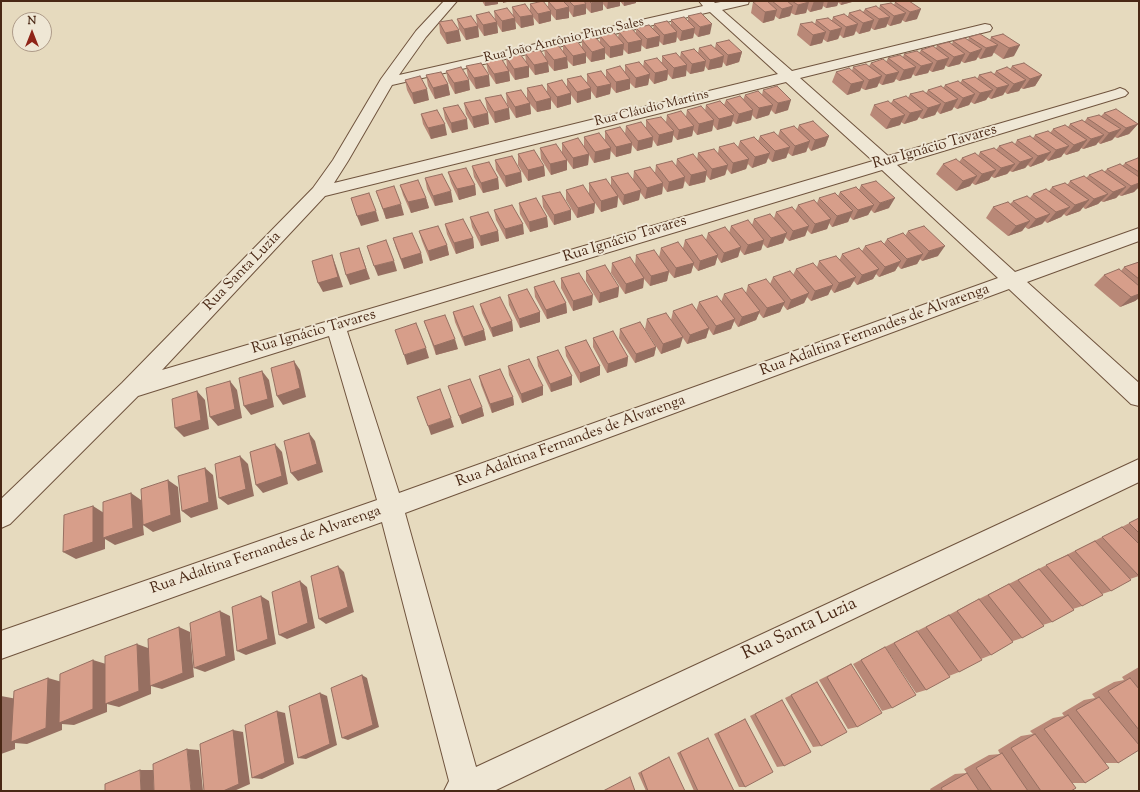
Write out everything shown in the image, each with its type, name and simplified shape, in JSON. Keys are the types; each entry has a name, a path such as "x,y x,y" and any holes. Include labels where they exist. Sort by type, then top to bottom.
{"street":[{"name":"Rua Santa Luzia","path":"1,516 130,389 319,192 340,161 386,82 421,34 451,1"},
{"name":"Rua João Antônio Pinto Sales","path":"386,82 708,4 743,1"},
{"path":"708,4 885,163 1139,397"},
{"name":"Rua Cláudio Martins","path":"319,192 788,75 985,28"},
{"name":"Rua Ignácio Tavares","path":"130,389 1120,93"},
{"name":"Rua Adaltina Fernandes de Alvarenga","path":"1,645 391,507 1139,234"},
{"path":"336,327 391,507 464,790"},
{"name":"Rua Santa Luzia","path":"464,790 1139,470"}],"building":[{"path":"543,1 551,11 538,14 530,4"},
{"path":"548,1 563,1 569,7 556,10"},
{"path":"569,1 584,1 586,4 574,6"},
{"path":"767,1 777,10 765,12 753,2"},
{"path":"772,1 787,1 793,6 782,9"},
{"path":"792,1 807,1 809,2 798,5"},
{"path":"909,1 921,9 910,12 895,2"},
{"path":"891,3 906,13 894,16 880,5"},
{"path":"525,4 533,15 520,17 512,7"},
{"path":"876,6 890,17 879,19 865,9"},
{"path":"507,8 515,18 502,21 494,11"},
{"path":"860,10 874,20 863,23 849,13"},
{"path":"489,12 497,22 483,25 476,15"},
{"path":"701,13 712,24 700,27 688,16"},
{"path":"844,14 858,24 846,27 833,17"},
{"path":"471,16 478,26 464,29 457,19"},
{"path":"684,17 695,28 682,31 671,20"},
{"path":"828,18 842,28 830,31 816,20"},
{"path":"452,20 459,30 445,33 439,22"},
{"path":"667,21 677,32 664,35 654,24"},
{"path":"812,22 826,32 813,35 800,24"},
{"path":"649,25 660,36 647,39 636,28"},
{"path":"632,29 642,40 628,43 619,32"},
{"path":"614,33 624,44 610,47 600,36"},
{"path":"980,34 998,45 986,48 969,37"},
{"path":"1003,34 1020,45 1009,48 991,37"},
{"path":"595,37 605,48 592,52 582,40"},
{"path":"965,38 982,49 970,53 953,41"},
{"path":"729,40 742,52 728,55 716,43"},
{"path":"577,41 586,53 573,56 563,44"},
{"path":"949,42 965,54 954,57 937,45"},
{"path":"558,45 567,57 554,60 544,48"},
{"path":"711,45 724,56 710,60 699,48"},
{"path":"933,46 949,58 937,61 921,50"},
{"path":"694,49 706,61 692,64 681,52"},
{"path":"540,50 548,62 534,65 525,53"},
{"path":"917,51 933,63 921,66 904,54"},
{"path":"676,53 687,65 674,68 662,56"},
{"path":"520,54 529,66 514,69 506,57"},
{"path":"900,55 916,67 904,70 888,58"},
{"path":"501,58 509,71 494,74 486,62"},
{"path":"657,58 668,70 655,73 644,61"},
{"path":"883,59 899,72 886,75 871,63"},
{"path":"639,62 650,74 636,78 625,65"},
{"path":"481,63 489,75 474,78 466,66"},
{"path":"1024,63 1042,75 1030,79 1012,66"},
{"path":"866,64 882,76 869,80 853,67"},
{"path":"620,66 630,79 616,82 606,70"},
{"path":"461,67 469,80 454,83 446,71"},
{"path":"1007,67 1026,80 1014,84 996,71"},
{"path":"849,68 864,81 851,84 836,72"},
{"path":"601,71 611,84 597,87 587,74"},
{"path":"441,72 448,84 433,88 426,75"},
{"path":"991,72 1009,85 997,88 979,75"},
{"path":"420,76 427,89 412,93 405,80"},
{"path":"581,76 591,88 577,92 567,79"},
{"path":"975,77 993,90 980,93 962,80"},
{"path":"562,80 571,93 557,97 547,84"},
{"path":"958,81 975,94 963,98 945,85"},
{"path":"542,85 551,98 536,102 527,88"},
{"path":"777,86 791,100 778,103 763,90"},
{"path":"941,86 958,99 945,103 928,90"},
{"path":"521,90 530,103 515,107 506,93"},
{"path":"758,91 773,105 759,108 745,95"},
{"path":"923,91 941,104 928,108 910,94"},
{"path":"501,95 509,108 494,112 485,98"},
{"path":"740,96 753,110 739,114 726,100"},
{"path":"906,96 923,110 910,113 893,100"},
{"path":"480,100 488,113 472,117 464,103"},
{"path":"720,101 734,115 719,119 706,105"},
{"path":"888,101 905,115 891,119 874,105"},
{"path":"458,105 467,119 451,123 443,108"},
{"path":"701,106 714,120 699,124 687,110"},
{"path":"1116,109 1138,124 1126,128 1104,113"},
{"path":"437,110 445,124 428,128 421,114"},
{"path":"681,111 694,126 679,130 667,115"},
{"path":"1099,115 1121,129 1109,133 1087,118"},
{"path":"661,117 674,131 659,135 646,120"},
{"path":"1082,120 1104,135 1091,139 1070,124"},
{"path":"813,121 829,136 815,140 799,125"},
{"path":"641,122 653,137 638,141 626,126"},
{"path":"1065,125 1087,140 1074,145 1053,129"},
{"path":"794,126 810,141 795,146 780,130"},
{"path":"620,127 632,143 616,147 605,131"},
{"path":"1048,131 1069,146 1056,150 1035,135"},
{"path":"774,132 790,147 775,151 760,136"},
{"path":"599,133 611,148 595,152 584,137"},
{"path":"1030,136 1051,152 1038,156 1017,140"},
{"path":"754,137 770,153 755,157 740,141"},
{"path":"578,138 589,154 573,158 562,143"},
{"path":"1012,142 1033,158 1020,162 999,146"},
{"path":"734,143 749,159 733,163 719,147"},
{"path":"556,144 567,160 550,164 540,148"},
{"path":"994,148 1015,164 1001,168 980,152"},
{"path":"714,149 728,165 712,169 698,153"},
{"path":"534,150 544,166 528,170 518,154"},
{"path":"975,153 996,170 982,174 962,158"},
{"path":"693,154 707,171 691,175 677,159"},
{"path":"512,156 521,172 505,176 495,160"},
{"path":"1138,158 1139,159 1139,172 1125,163"},
{"path":"956,159 977,176 963,181 943,164"},
{"path":"672,161 685,177 669,182 656,165"},
{"path":"489,162 498,178 481,183 472,166"},
{"path":"1120,164 1139,177 1139,183 1131,186 1107,169"},
{"path":"650,167 663,183 647,188 634,171"},
{"path":"466,168 475,185 457,189 448,172"},
{"path":"1102,170 1126,187 1113,192 1089,175"},
{"path":"628,173 641,190 624,195 611,177"},
{"path":"442,174 451,191 433,196 425,178"},
{"path":"1084,176 1108,194 1094,199 1070,181"},
{"path":"606,179 618,196 601,201 589,183"},
{"path":"418,180 426,198 408,202 400,185"},
{"path":"876,181 895,198 880,203 861,185"},
{"path":"1065,183 1089,200 1075,205 1052,187"},
{"path":"583,185 595,203 578,208 566,190"},
{"path":"394,186 401,204 383,209 376,191"},
{"path":"856,187 874,205 858,210 840,192"},
{"path":"1046,189 1070,207 1056,212 1033,194"},
{"path":"560,192 571,210 554,215 542,196"},
{"path":"369,193 376,211 357,216 351,198"},
{"path":"835,193 853,211 837,216 819,198"},
{"path":"1027,196 1050,214 1036,219 1013,201"},
{"path":"536,198 547,217 529,222 519,203"},
{"path":"814,200 831,219 815,224 798,205"},
{"path":"1008,202 1030,221 1016,226 993,207"},
{"path":"512,205 523,224 505,229 494,210"},
{"path":"792,207 809,226 793,231 776,212"},
{"path":"488,212 498,231 480,236 470,217"},
{"path":"770,214 787,233 771,238 754,219"},
{"path":"463,219 473,238 454,243 445,224"},
{"path":"748,220 764,240 748,245 731,226"},
{"path":"438,226 447,245 428,251 419,231"},
{"path":"924,226 945,246 929,251 908,231"},
{"path":"725,227 741,247 724,253 708,233"},
{"path":"412,233 421,253 401,259 393,238"},
{"path":"903,233 923,254 907,259 887,239"},
{"path":"702,235 718,255 700,261 685,240"},
{"path":"386,240 394,261 374,266 367,246"},
{"path":"881,241 901,261 885,267 865,246"},
{"path":"678,242 694,263 676,268 661,248"},
{"path":"359,248 366,269 346,275 340,253"},
{"path":"859,248 879,269 862,275 842,254"},
{"path":"654,250 669,271 651,276 636,255"},
{"path":"332,255 338,277 318,283 312,261"},
{"path":"836,256 856,277 839,283 819,261"},
{"path":"630,257 644,278 626,284 612,263"},
{"path":"1139,262 1139,279 1124,267"},
{"path":"813,263 833,285 815,291 796,269"},
{"path":"605,265 619,287 600,293 586,271"},
{"path":"1119,269 1139,286 1139,294 1131,297 1104,275"},
{"path":"790,271 809,293 791,300 773,277"},
{"path":"579,273 593,295 573,301 561,278"},
{"path":"766,279 785,302 767,308 748,285"},
{"path":"554,281 566,303 546,310 534,287"},
{"path":"742,288 760,311 742,317 724,294"},
{"path":"527,289 540,312 519,319 508,295"},
{"path":"717,296 735,319 716,326 699,302"},
{"path":"500,297 512,321 491,328 480,304"},
{"path":"692,304 709,328 690,335 673,311"},
{"path":"473,306 484,330 463,337 453,312"},
{"path":"666,313 683,337 663,344 647,319"},
{"path":"445,315 455,339 434,346 424,321"},
{"path":"640,322 656,347 636,354 620,329"},
{"path":"416,323 426,348 404,355 395,330"},
{"path":"613,331 628,357 608,364 593,338"},
{"path":"586,340 600,366 580,373 565,347"},
{"path":"558,350 572,376 550,384 537,357"},
{"path":"529,359 543,386 521,394 508,366"},
{"path":"294,361 300,388 277,396 271,368"},
{"path":"500,369 513,397 490,404 479,376"},
{"path":"262,371 268,399 244,406 239,378"},
{"path":"470,379 482,407 459,416 448,386"},
{"path":"230,381 235,409 210,417 206,388"},
{"path":"440,389 451,418 428,426 417,397"},
{"path":"197,391 201,420 175,428 172,399"},
{"path":"309,433 317,464 291,473 284,441"},
{"path":"275,444 282,476 256,485 250,452"},
{"path":"240,456 246,489 219,498 215,464"},
{"path":"205,468 209,502 182,511 178,476"},
{"path":"168,480 171,515 143,525 141,489"},
{"path":"131,493 133,528 103,538 103,502"},
{"path":"93,506 93,542 63,552 64,515"},
{"path":"1139,518 1139,533 1129,523"},
{"path":"1122,527 1139,544 1139,576 1102,537"},
{"path":"1095,541 1131,580 1111,591 1075,551"},
{"path":"1068,555 1103,595 1082,606 1046,565"},
{"path":"338,566 348,607 319,619 311,576"},
{"path":"1039,569 1074,610 1052,622 1018,580"},
{"path":"300,581 308,623 279,635 272,592"},
{"path":"1009,584 1044,626 1022,638 988,595"},
{"path":"261,596 268,639 237,651 232,607"},
{"path":"979,599 1013,642 991,655 957,611"},
{"path":"220,611 226,656 194,668 190,623"},
{"path":"949,615 982,660 959,672 926,627"},
{"path":"179,627 183,673 150,686 148,639"},
{"path":"917,631 950,677 926,690 894,643"},
{"path":"137,644 139,691 105,704 105,656"},
{"path":"885,647 916,695 892,708 861,660"},
{"path":"93,660 93,709 59,723 60,674"},
{"path":"851,664 882,713 857,727 827,677"},
{"path":"362,675 373,725 342,738 331,688"},
{"path":"48,678 46,728 11,742 14,691"},
{"path":"1130,678 1139,689 1139,730 1108,691"},
{"path":"817,682 847,732 821,746 791,695"},
{"path":"320,693 330,744 298,758 289,706"},
{"path":"1099,697 1139,745 1139,750 1118,763 1076,710"},
{"path":"782,700 811,752 784,766 755,714"},
{"path":"277,711 285,763 252,778 245,725"},
{"path":"1068,715 1109,768 1085,783 1044,729"},
{"path":"745,719 773,772 745,787 718,733"},
{"path":"233,730 239,784 223,791 204,791 200,744"},
{"path":"1035,734 1076,788 1071,791 1041,791 1011,748"},
{"path":"708,738 734,791 698,791 680,752"},
{"path":"187,749 191,791 154,791 153,764"},
{"path":"1002,753 1028,791 992,791 976,768"},
{"path":"669,757 685,791 648,791 641,772"},
{"path":"140,770 141,791 105,791 105,784"},
{"path":"967,773 979,791 943,791 941,788"},
{"path":"630,777 635,791 603,791"}]}
